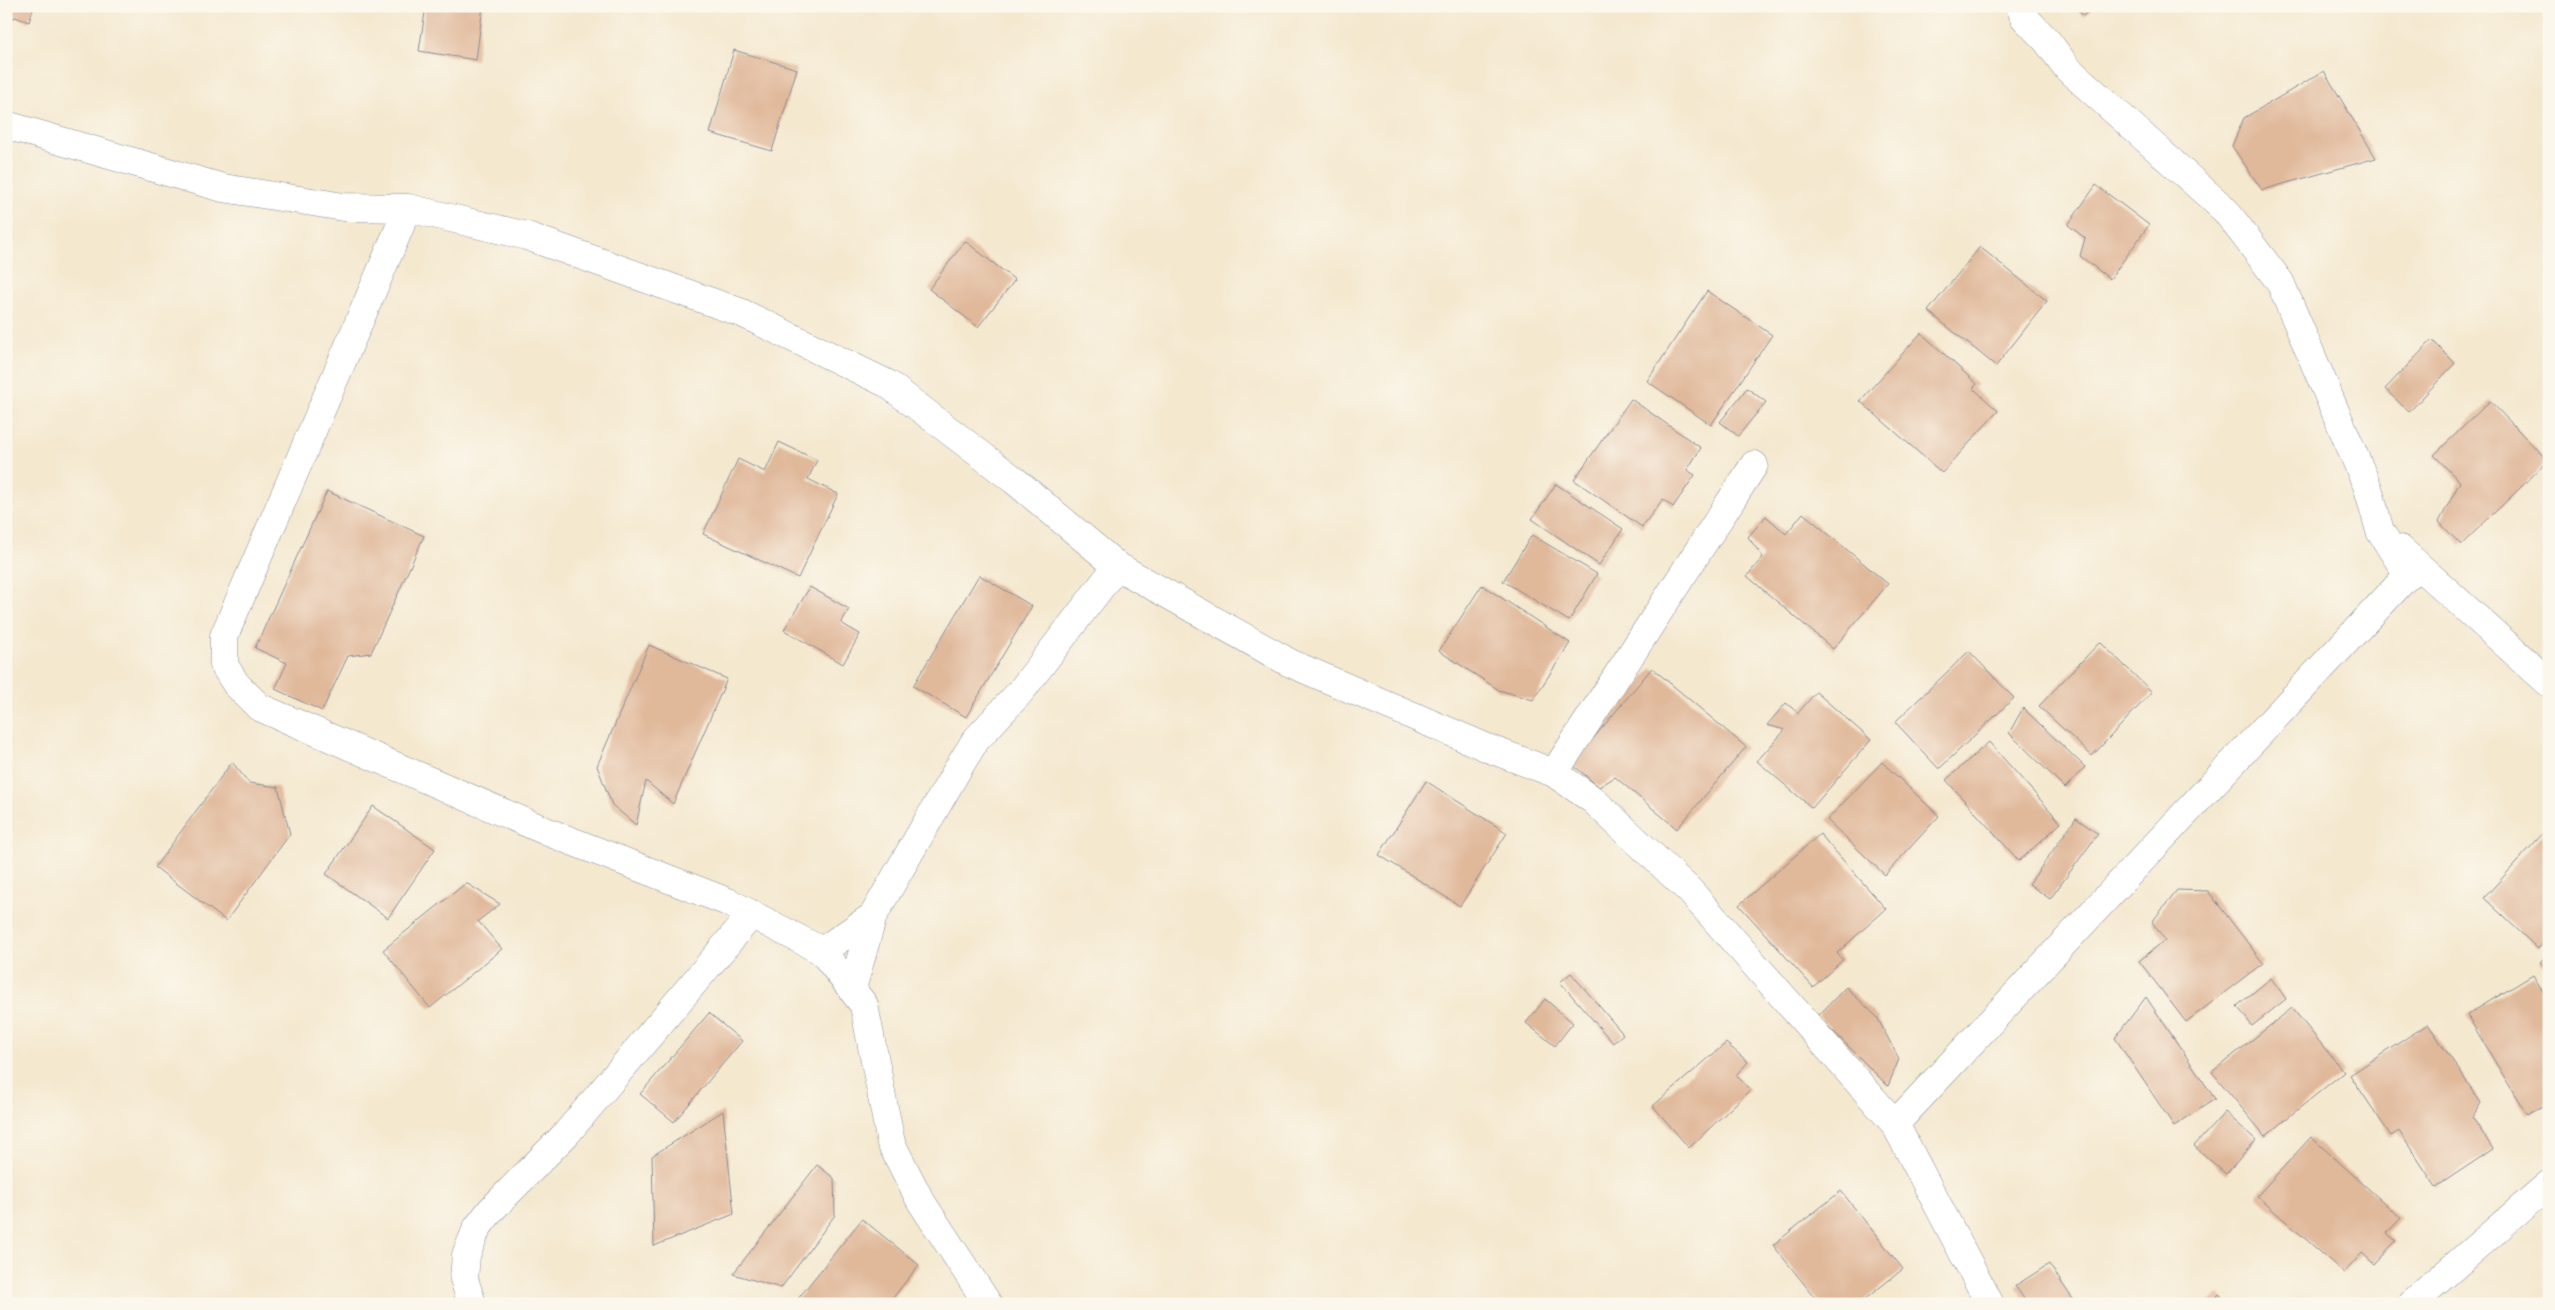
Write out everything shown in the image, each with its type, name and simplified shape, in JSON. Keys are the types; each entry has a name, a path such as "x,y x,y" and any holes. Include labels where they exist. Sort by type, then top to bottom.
{"street":[{"path":"1894,1124 2408,575 2380,531 2368,488 2280,282 2225,210 2068,69 2047,40 2024,17 2020,6"},
{"path":"6,124 223,188 344,207 408,208 526,236 742,314 888,384 1014,480 1117,566 1290,664 1490,749 1554,772 1593,800 1690,891 1894,1124 1990,1304"},
{"path":"408,208 224,636 224,664 236,684 259,707 548,832 728,902 822,952 864,1005 891,1143 920,1200 988,1304"},
{"path":"1554,772 1754,465"},
{"path":"2380,531 2549,683"},
{"path":"852,988 873,916 975,741 1021,691 1117,566"},
{"path":"472,1304 464,1279 466,1255 477,1228 491,1210 566,1134 752,914"},
{"path":"822,952 873,916"},
{"path":"2411,1304 2549,1184"}],"building":[{"path":"6,6 34,6 29,22 15,17 6,24"},
{"path":"426,6 483,6 476,60 419,51"},
{"path":"2075,6 2096,6 2083,16"},
{"path":"734,50 797,69 772,151 710,133"},
{"path":"2324,71 2376,158 2262,190 2232,146 2244,118"},
{"path":"2096,185 2149,225 2110,279 2080,256 2085,238 2068,225"},
{"path":"965,241 1015,280 978,327 929,289"},
{"path":"1980,247 2047,301 1996,366 1928,311"},
{"path":"1707,291 1772,335 1711,425 1647,381"},
{"path":"1921,333 1977,384 1973,388 1998,411 1942,473 1860,401"},
{"path":"2432,340 2455,363 2409,412 2385,389"},
{"path":"1747,388 1766,402 1738,436 1720,422"},
{"path":"1631,399 1701,448 1687,470 1695,475 1673,507 1663,499 1642,527 1574,480"},
{"path":"2490,401 2548,461 2461,545 2439,522 2460,482 2434,455"},
{"path":"779,442 817,460 808,479 838,494 798,578 703,534 738,459 765,472"},
{"path":"1556,484 1623,529 1599,565 1532,519"},
{"path":"327,491 424,536 371,653 348,656 322,711 275,689 287,663 255,648"},
{"path":"1803,513 1888,584 1833,649 1747,576 1763,557 1748,537 1766,516 1786,534"},
{"path":"1532,535 1597,574 1569,621 1503,581"},
{"path":"979,575 1032,606 966,717 913,686"},
{"path":"1482,585 1570,643 1533,700 1499,690 1439,651"},
{"path":"810,587 849,609 841,623 860,634 843,664 784,630"},
{"path":"2100,642 2152,692 2092,756 2039,706"},
{"path":"649,645 727,679 673,804 646,781 636,825 612,805 597,766"},
{"path":"1969,651 2014,698 1939,769 1895,722"},
{"path":"1652,668 1746,747 1677,829 1615,777 1599,787 1572,764"},
{"path":"1816,692 1871,740 1812,808 1757,761 1785,730 1767,725 1786,703 1798,713"},
{"path":"2023,708 2085,767 2065,788 2009,733"},
{"path":"1989,742 2061,823 2019,861 1946,780"},
{"path":"232,762 249,783 278,787 290,834 226,921 155,867"},
{"path":"1882,762 1939,816 1885,875 1827,820"},
{"path":"1426,781 1507,833 1460,906 1379,855"},
{"path":"373,806 435,849 388,918 326,874"},
{"path":"2076,818 2098,834 2050,899 2029,884"},
{"path":"2547,829 2549,937 2538,949 2484,898"},
{"path":"1820,834 1886,909 1837,953 1843,960 1813,987 1739,905"},
{"path":"466,883 500,904 478,921 502,949 430,1008 383,950"},
{"path":"2177,890 2208,891 2263,963 2186,1022 2139,961 2165,940 2152,922"},
{"path":"2549,953 2549,970 2540,962"},
{"path":"1571,973 1623,1034 1613,1043 1560,982"},
{"path":"2533,975 2549,1002 2549,1102 2527,1115 2467,1015"},
{"path":"2271,978 2286,999 2252,1026 2237,1006"},
{"path":"1846,987 1877,1017 1899,1059 1888,1086 1818,1016"},
{"path":"2146,997 2215,1099 2174,1126 2115,1038"},
{"path":"1545,999 1573,1023 1555,1046 1526,1023"},
{"path":"2292,1008 2344,1072 2265,1136 2212,1072"},
{"path":"709,1013 742,1041 674,1122 640,1094"},
{"path":"2428,1024 2481,1103 2472,1117 2493,1149 2436,1187 2399,1131 2391,1136 2350,1075"},
{"path":"1726,1043 1748,1062 1736,1075 1750,1090 1689,1148 1653,1106"},
{"path":"723,1111 734,1214 654,1246 652,1156"},
{"path":"2225,1112 2256,1140 2226,1174 2194,1146"},
{"path":"2311,1137 2401,1218 2387,1233 2396,1241 2374,1264 2362,1253 2344,1273 2257,1196"},
{"path":"817,1165 834,1178 835,1215 781,1288 733,1274"},
{"path":"1841,1191 1903,1269 1859,1304 1820,1304 1773,1245"},
{"path":"862,1219 919,1265 888,1304 801,1304 797,1300"},
{"path":"2049,1264 2076,1304 2028,1304 2015,1286"},
{"path":"2219,1294 2228,1304 2209,1304"}]}
